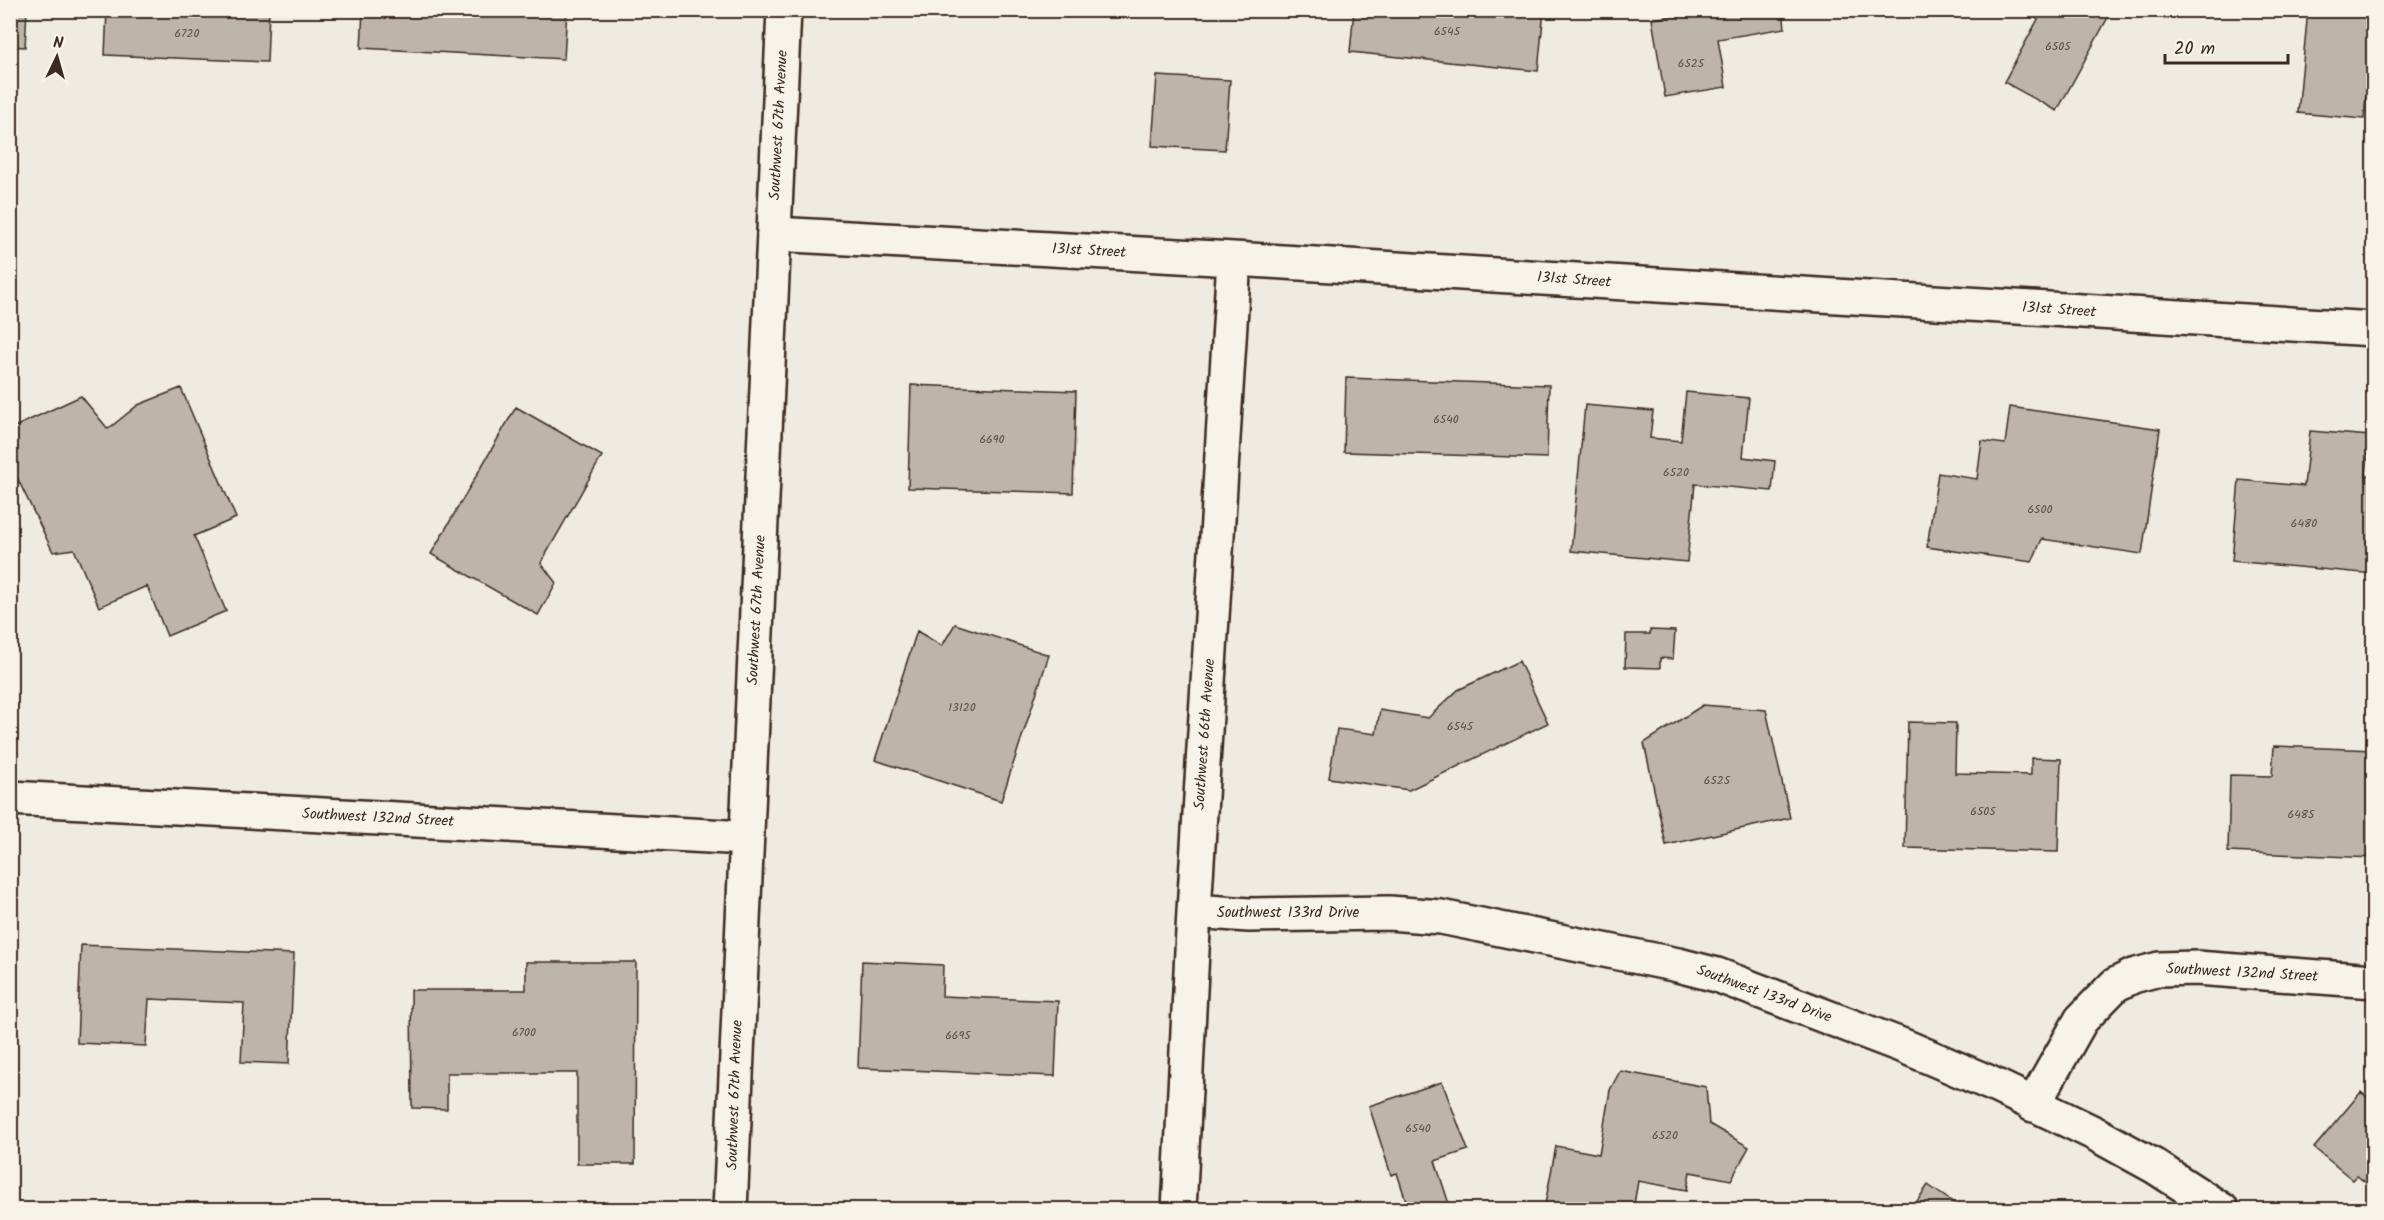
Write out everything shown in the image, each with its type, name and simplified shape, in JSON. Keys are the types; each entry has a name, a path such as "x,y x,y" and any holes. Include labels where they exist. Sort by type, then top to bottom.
{"street":[{"name":"Southwest 67th Avenue","path":"730,1209 784,10"},
{"name":"131st Street","path":"774,234 1234,259 2373,329"},
{"name":"Southwest 66th Avenue","path":"1179,1209 1194,911 1234,259"},
{"name":"Southwest 132nd Street","path":"10,798 746,838"},
{"name":"Southwest 133rd Drive","path":"1194,911 1249,915 1389,913 1441,917 1678,964 1717,975 1840,1021 1990,1083 2096,1134 2154,1166 2222,1209"},
{"name":"Southwest 132nd Street","path":"2033,1104 2081,1020 2115,985 2133,976 2159,969 2196,968 2373,981"}],"building":[{"path":"10,10 27,10 25,47 10,46"},
{"path":"107,10 269,10 267,62 105,55"},
{"path":"363,10 567,10 564,59 361,48"},
{"path":"1354,10 1544,10 1538,71 1350,52"},
{"path":"1687,10 1783,10 1785,28 1718,39 1726,87 1665,97 1652,19 1687,14"},
{"path":"2043,10 2112,10 2057,111 2004,82"},
{"path":"2308,10 2374,10 2364,119 2298,113"},
{"path":"1157,76 1230,80 1225,150 1152,146"},
{"path":"1346,378 1549,385 1547,458 1344,452"},
{"path":"911,385 1076,391 1073,493 908,488"},
{"path":"181,388 236,518 194,536 226,611 167,636 147,586 99,607 74,549 53,552 10,463 10,429 81,396 108,429 138,405"},
{"path":"1686,392 1749,398 1743,457 1775,461 1772,491 1695,484 1687,562 1571,551 1585,405 1653,411 1650,438 1681,441"},
{"path":"516,407 602,456 541,563 556,583 538,615 431,554"},
{"path":"2010,407 2160,429 2142,554 2042,539 2032,562 1927,547 1938,473 1977,479 1982,441 2005,444"},
{"path":"2310,431 2370,436 2366,475 2374,476 2374,574 2232,561 2239,480 2304,486"},
{"path":"955,624 1049,655 1001,801 875,760 917,631 942,646"},
{"path":"1650,630 1675,631 1673,659 1660,658 1660,668 1625,667 1626,634 1650,634"},
{"path":"1519,661 1548,723 1409,790 1329,778 1337,729 1376,734 1380,710 1428,718 1458,690"},
{"path":"1703,705 1766,710 1790,818 1666,845 1644,743"},
{"path":"1908,722 1956,723 1955,773 2031,775 2031,758 2061,759 2058,852 1905,848"},
{"path":"2274,746 2374,750 2374,858 2228,852 2230,775 2272,776"},
{"path":"81,945 294,954 289,1064 241,1062 244,1003 149,999 146,1046 77,1043"},
{"path":"862,961 943,965 942,996 1058,1001 1055,1076 858,1068"},
{"path":"526,962 636,962 635,1164 577,1164 577,1073 447,1073 447,1109 412,1108 411,990 526,990"},
{"path":"1620,1071 1706,1087 1709,1124 1749,1147 1731,1180 1690,1172 1687,1190 1638,1181 1633,1210 1544,1210 1556,1146 1599,1154 1610,1090"},
{"path":"1442,1082 1468,1150 1435,1161 1451,1210 1409,1210 1397,1173 1391,1175 1369,1106"},
{"path":"2361,1092 2374,1103 2374,1189 2357,1176 2353,1180 2314,1148"},
{"path":"1928,1185 1964,1210 1911,1210"}]}
